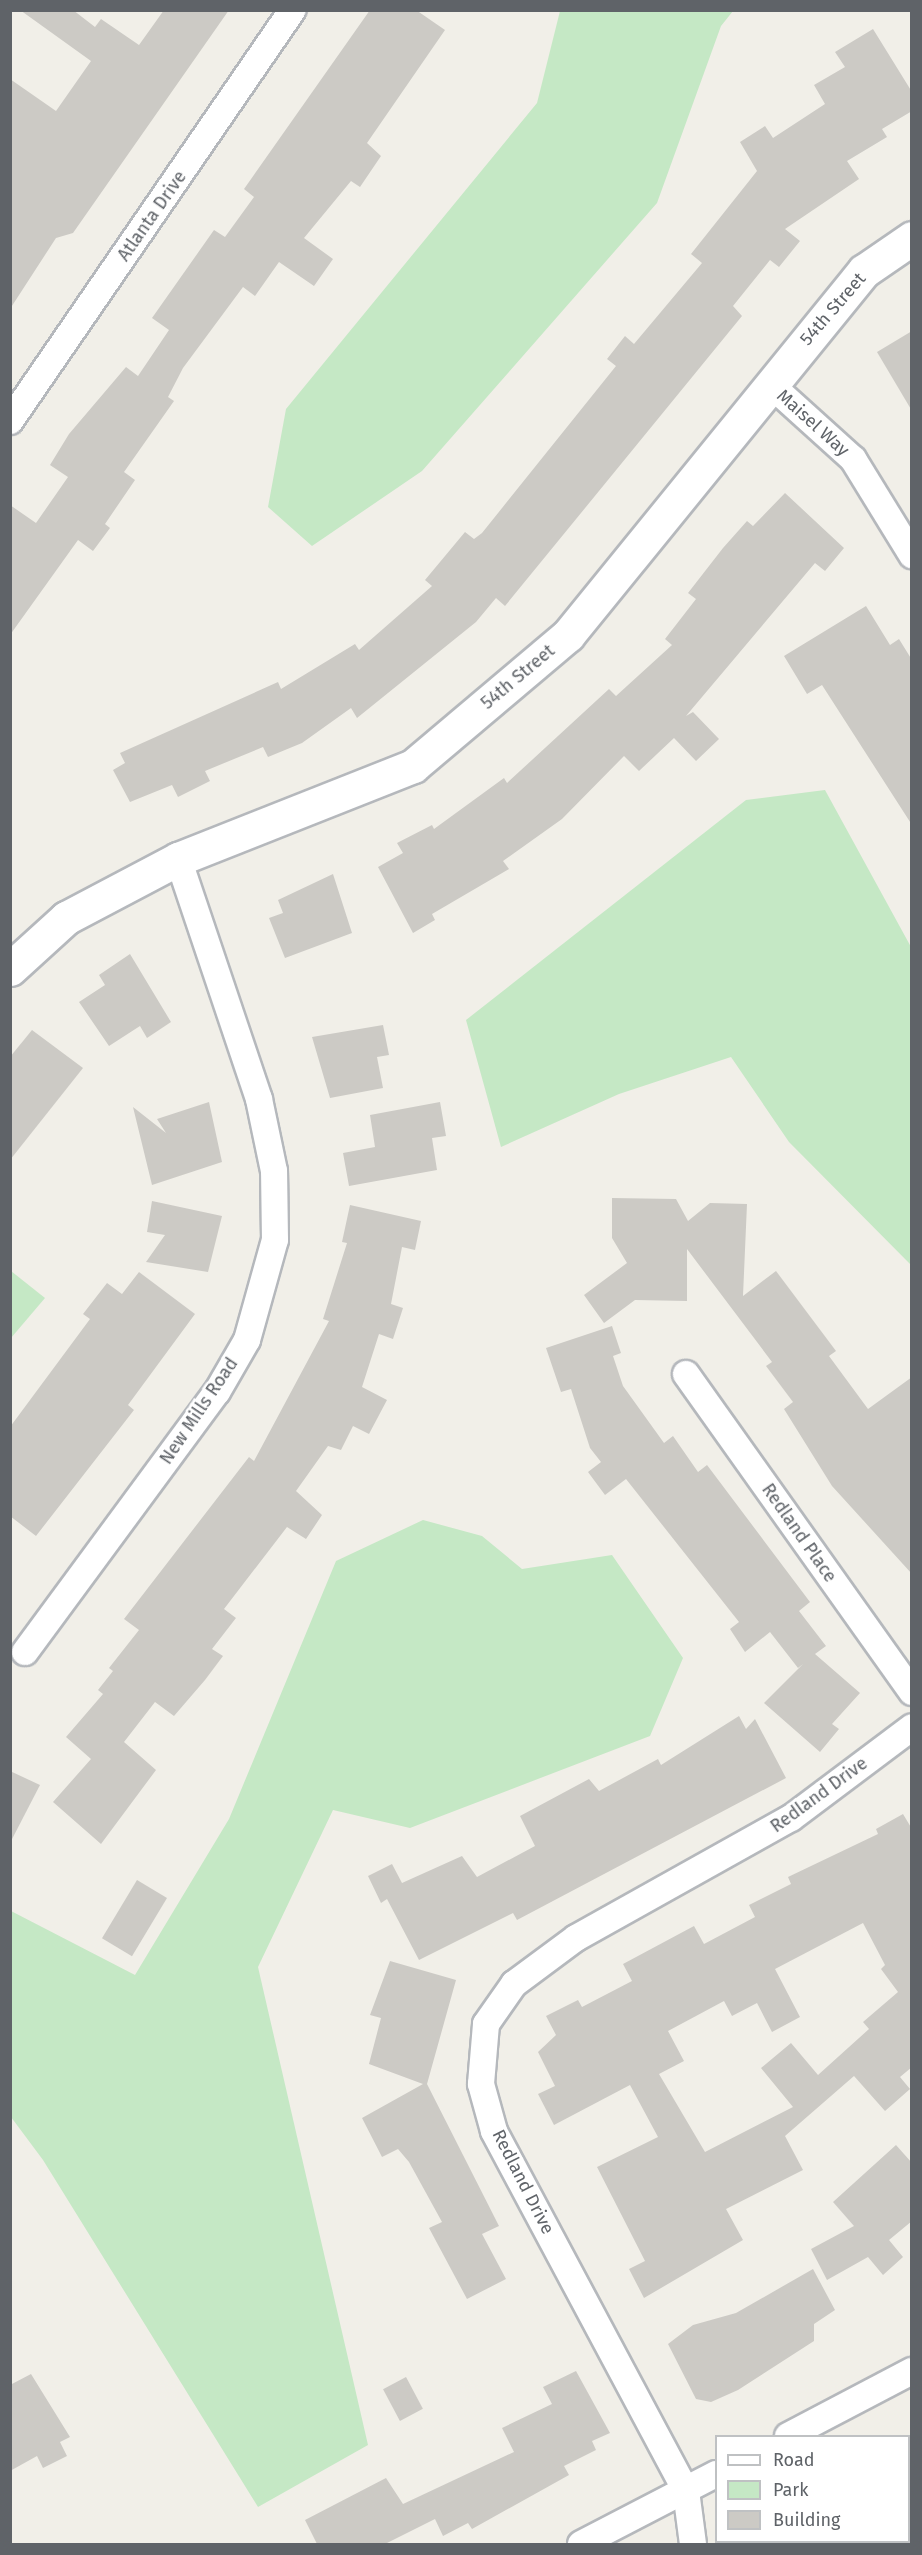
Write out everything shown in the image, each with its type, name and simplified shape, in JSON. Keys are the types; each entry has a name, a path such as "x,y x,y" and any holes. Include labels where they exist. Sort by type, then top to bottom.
{"street":[{"name":"Atlanta Drive","path":"10,421 293,10"},
{"name":"54th Street","path":"10,969 66,918 178,859 413,766 568,635 864,271 912,238"},
{"name":"Maisel Way","path":"770,384 853,459 912,555"},
{"name":"New Mills Road","path":"25,1652 217,1392 247,1340 275,1240 274,1171 260,1099 178,859"},
{"name":"Redland Place","path":"686,1374 912,1692"},
{"name":"Redland Drive","path":"693,2544 686,2491 494,2130 481,2085 486,2024 514,1984 576,1938 791,1818 912,1727"},
{"path":"790,2435 912,2371"},
{"path":"581,2544 715,2475"}],"green space":[{"path":"560,11 733,11 721,26 657,203 422,471 312,546 268,507 286,409 537,103"},
{"path":"825,790 911,947 911,1265 789,1142 731,1057 619,1094 501,1147 466,1020 746,800"},
{"path":"11,1271 45,1298 11,1338"},
{"path":"423,1520 482,1536 522,1569 612,1555 683,1658 650,1736 410,1828 333,1810 258,1967 368,2445 258,2507 43,2160 11,2117 11,1911 135,1975 229,1819 336,1561"}],"building":[{"path":"20,10 73,10 95,27 101,19 139,45 164,10 229,10 73,233 56,238 10,309 10,79 56,111 91,61"},
{"path":"370,10 416,10 445,30 367,143 381,156 360,187 351,181 304,238 333,259 314,286 279,262 255,296 243,287 183,368 168,397 174,401 124,472 135,480 105,524 110,528 93,551 78,540 10,635 10,505 36,523 68,477 50,465 69,434 126,367 138,376 169,330 152,318 214,230 225,237 254,197 244,189"},
{"path":"873,29 912,92 912,111 882,129 887,137 847,161 859,179 785,229 800,241 779,267 770,260 733,306 742,316 505,606 496,598 476,622 357,718 351,708 302,743 268,757 263,747 205,771 210,781 178,797 172,785 130,802 113,770 125,763 120,753 278,682 281,689 355,644 359,650 432,586 425,580 465,532 474,539 482,533 616,366 607,359 625,336 634,344 702,263 691,254 757,171 740,142 765,126 773,138 825,104 814,85 845,67 835,52"},
{"path":"912,331 912,411 877,352"},
{"path":"785,493 844,548 825,571 815,563 686,716 693,712 719,739 696,761 674,738 639,771 624,756 562,819 503,861 509,869 432,914 435,920 413,933 378,867 403,853 397,843 432,825 434,829 504,778 507,783 609,689 616,696 672,645 665,639 696,599 688,593 723,548 747,521 753,526"},
{"path":"866,606 890,645 899,639 912,660 912,825 822,685 807,694 784,656"},
{"path":"333,874 352,933 285,958 269,918 283,913 278,900"},
{"path":"130,954 171,1022 147,1038 140,1026 109,1046 79,1002 105,985 99,975"},
{"path":"383,1025 389,1055 377,1057 383,1088 330,1098 312,1037"},
{"path":"32,1030 83,1068 10,1160 10,1057"},
{"path":"209,1102 222,1162 152,1185 133,1107 166,1133 157,1119"},
{"path":"440,1102 446,1136 432,1138 437,1170 349,1186 343,1153 375,1147 370,1115"},
{"path":"612,1198 676,1199 688,1221 710,1203 747,1204 743,1296 776,1271 836,1351 829,1356 868,1409 912,1377 912,1574 832,1486 784,1409 793,1402 766,1366 772,1362 687,1249 687,1301 635,1300 604,1323 584,1295 627,1263 612,1238"},
{"path":"152,1201 222,1216 208,1272 146,1262 165,1235 147,1232"},
{"path":"350,1205 421,1221 415,1250 402,1247 391,1304 403,1308 393,1339 379,1334 362,1387 387,1400 369,1434 353,1426 341,1450 328,1446 296,1491 322,1515 306,1539 287,1527 224,1609 236,1618 212,1649 223,1656 205,1680 174,1716 155,1702 124,1742 156,1770 101,1844 53,1802 91,1759 66,1737 103,1694 98,1690 113,1671 109,1668 139,1630 124,1619 249,1457 254,1461 329,1321 323,1319 347,1243 342,1242"},
{"path":"139,1272 195,1314 128,1405 134,1410 36,1536 10,1516 10,1427 90,1319 83,1314 107,1283 122,1294"},
{"path":"612,1326 621,1353 613,1356 623,1386 664,1443 673,1436 698,1472 707,1465 810,1602 799,1611 826,1646 815,1654 860,1693 832,1724 839,1729 820,1752 764,1703 803,1664 798,1668 770,1632 745,1652 730,1629 739,1622 626,1479 605,1495 588,1472 601,1462 590,1448 571,1389 561,1392 546,1348"},
{"path":"739,1716 746,1729 755,1719 786,1778 517,1920 513,1913 419,1960 387,1899 381,1903 368,1876 392,1864 402,1883 462,1856 477,1877 535,1846 520,1816 589,1779 599,1791 658,1759 661,1765"},
{"path":"10,1771 40,1785 10,1843"},
{"path":"903,1814 912,1829 912,2067 900,2077 910,2089 885,2111 854,2076 785,2136 803,2170 726,2209 743,2240 644,2298 629,2269 645,2261 597,2167 658,2137 630,2085 554,2125 538,2094 555,2086 538,2052 556,2035 546,2016 578,2000 582,2007 632,1981 623,1964 694,1926 704,1944 755,1917 749,1905 791,1884 788,1877 878,1834 876,1829","holes":["863,1923 885,1965 881,1969 898,1992 863,2022 869,2029 818,2075 791,2043 761,2068 793,2107 705,2152 659,2074 684,2061 668,2031 724,2001 732,2016 757,2003 772,2032 800,2017 775,1969"]},
{"path":"137,1880 167,1898 132,1956 102,1938"},
{"path":"390,1961 456,1980 427,2084 499,2226 482,2234 506,2279 467,2299 429,2228 442,2222 409,2162 398,2149 382,2157 362,2118 423,2084 369,2064 381,2018 370,2015"},
{"path":"896,2145 912,2163 912,2221 889,2240 903,2257 883,2275 868,2257 827,2280 811,2249 854,2226 833,2202"},
{"path":"813,2269 835,2310 814,2324 814,2341 738,2390 711,2402 696,2399 668,2344 693,2325 736,2313"},
{"path":"576,2371 610,2433 592,2441 596,2450 564,2466 569,2475 472,2529 468,2523 443,2536 435,2519 385,2544 317,2544 305,2520 386,2478 403,2504 514,2452 502,2428 552,2404 543,2387"},
{"path":"31,2374 70,2437 60,2442 67,2456 43,2468 37,2456 10,2471 10,2385"},
{"path":"406,2377 423,2409 400,2421 383,2389"}]}
